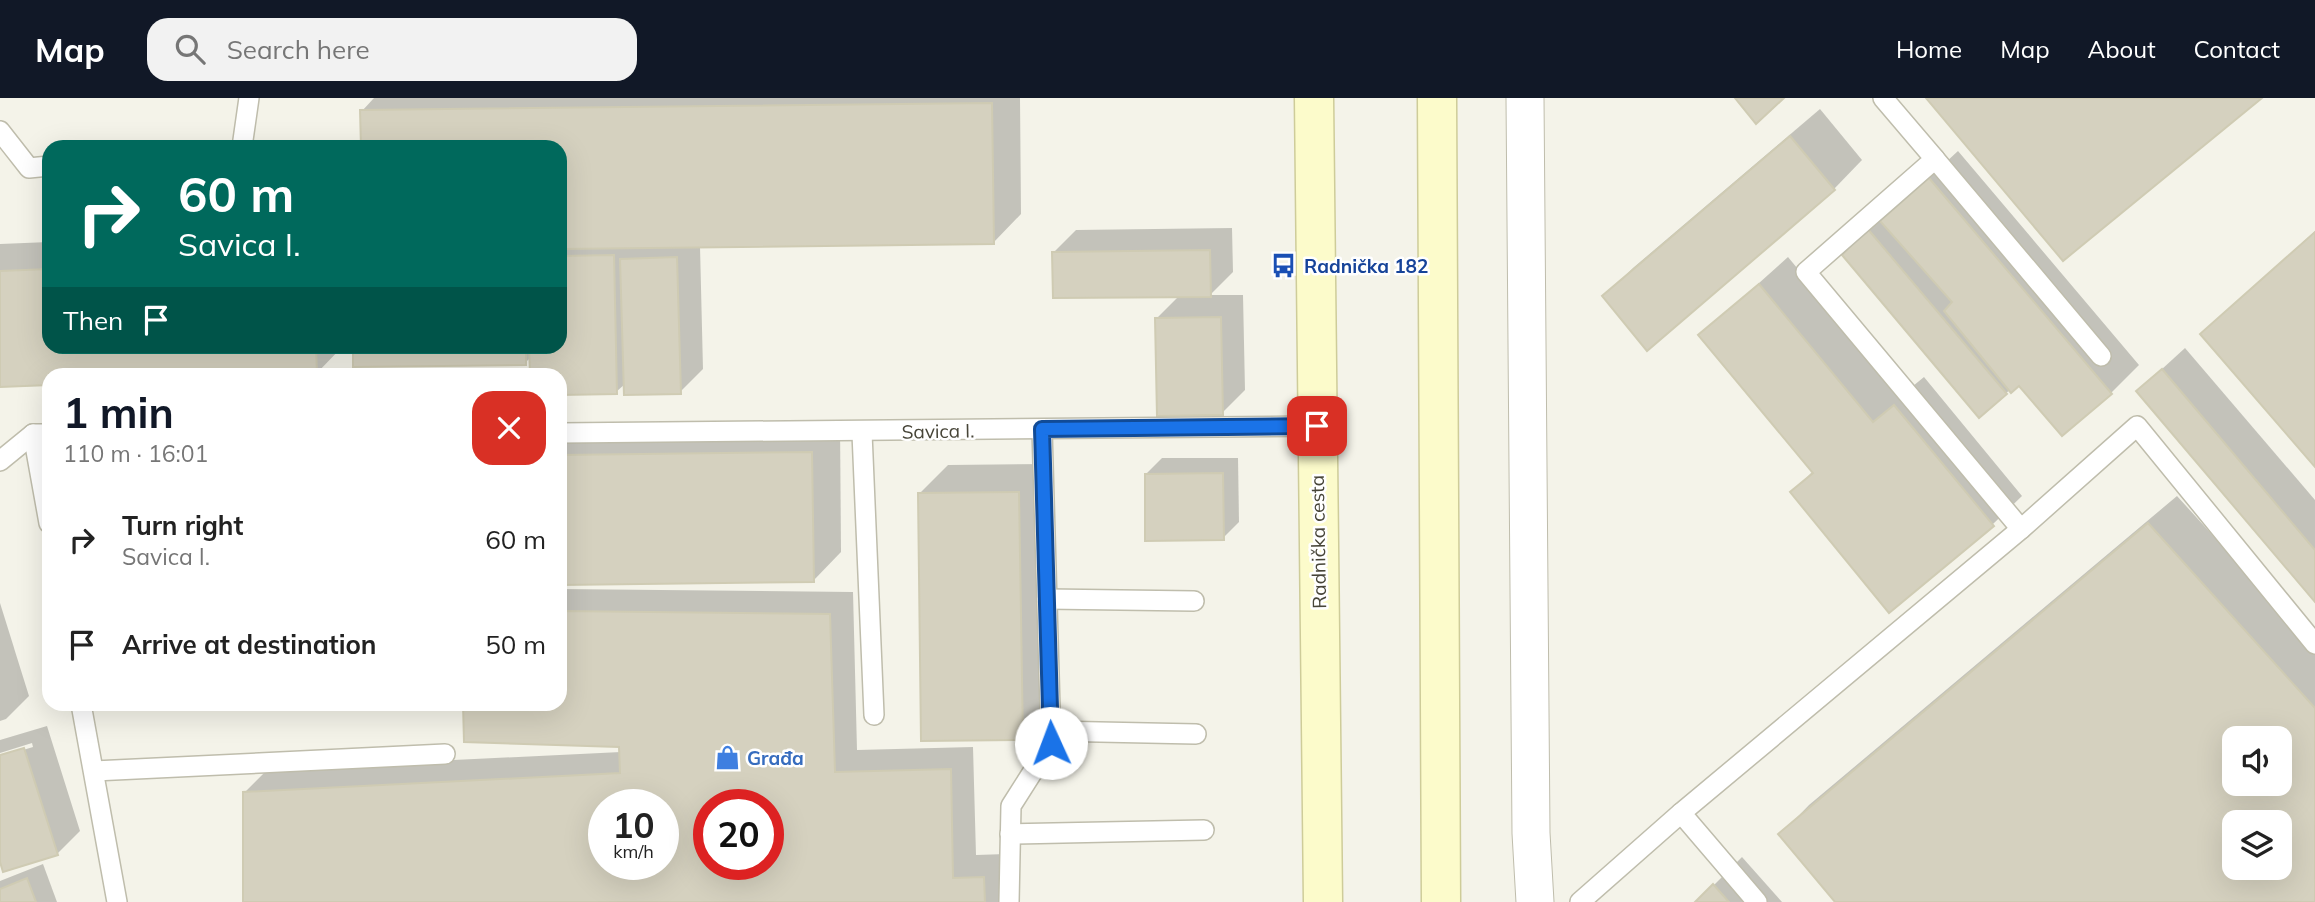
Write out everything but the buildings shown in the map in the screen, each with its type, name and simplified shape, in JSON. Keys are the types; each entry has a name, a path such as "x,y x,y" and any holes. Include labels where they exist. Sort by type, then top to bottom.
{"main road":[{"name":"Radnička cesta","path":"1314,98 1324,902"},
{"path":"1437,98 1441,902"}],"street":[{"path":"1525,98 1531,833 1535,902"}],"lane":[{"path":"243,140 249,98"},
{"path":"1883,98 2101,356"},
{"path":"0,131 29,168 42,167"},
{"path":"1935,159 1806,272 2021,529"},
{"name":"Savica I.","path":"567,433 862,433 1317,426"},
{"path":"1580,902 1681,813 2021,529 2137,426 2315,644"},
{"path":"1009,902 1011,806 1051,743 1042,429"},
{"path":"862,433 874,715"},
{"path":"0,461 41,434"},
{"path":"1047,599 1194,601"},
{"path":"82,711 117,902"},
{"path":"1051,732 1196,734"},
{"path":"94,771 445,754"},
{"path":"1681,813 1757,902"},
{"path":"1010,834 1204,830"}],"place":[{"name":"Radnička 182","path":"1284,266"},
{"name":"Građa","path":"727,758"}],"route":[{"path":"1051,743 1042,429 1317,426"}]}
